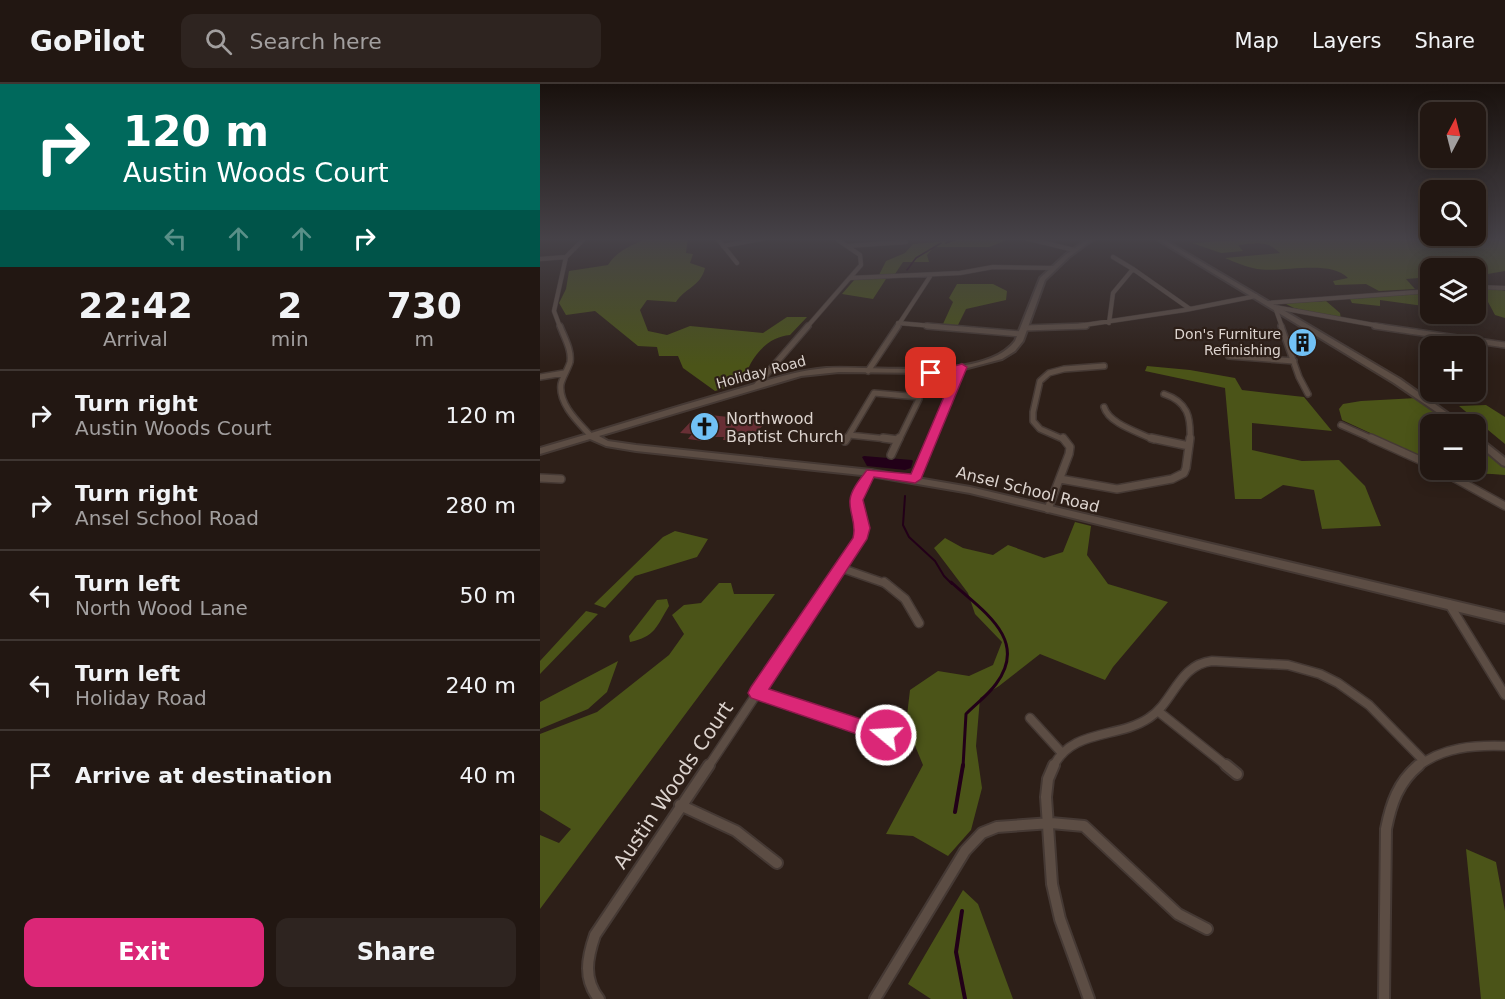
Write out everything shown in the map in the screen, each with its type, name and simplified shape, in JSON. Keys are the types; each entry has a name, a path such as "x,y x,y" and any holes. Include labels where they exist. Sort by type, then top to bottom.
{"street":[{"path":"540,451 591,436 570,412 561,388 570,361 570,351 554,312 561,281"},
{"path":"756,386 848,281"},
{"path":"868,371 927,281"},
{"name":"Holiday Road","path":"591,436 756,386 819,371 915,374 962,367 1008,353 1016,346 1023,331 1040,281"},
{"path":"1109,323 1113,293 1123,281"},
{"path":"1150,281 1190,309"},
{"path":"1230,281 1397,381 1445,414"},
{"path":"1486,287 1505,288"},
{"path":"1267,303 1420,292"},
{"path":"898,324 1023,331 1062,329 1109,323 1256,296"},
{"path":"1275,307 1351,322 1505,345"},
{"path":"1275,307 1308,394"},
{"path":"1229,356 1294,361"},
{"path":"1048,509 1070,447 1062,436 1039,428 1033,422 1032,413 1040,383 1044,376 1052,372 1093,365 1104,366"},
{"path":"915,479 962,367"},
{"path":"540,377 564,374"},
{"path":"891,455 919,397 914,380 915,374"},
{"path":"845,441 874,393 919,397"},
{"path":"1060,479 1112,490 1176,478 1188,468 1188,411 1176,399 1164,393"},
{"path":"1104,407 1106,414 1112,418 1154,440 1189,446"},
{"path":"1341,425 1420,460"},
{"path":"849,435 898,440"},
{"name":"Ansel School Road","path":"591,436 606,443 636,448 915,479 1505,618"},
{"path":"1486,447 1505,463"},
{"name":"Austin Woods Court","path":"599,999 587,978 589,954 595,935 841,568 862,533 857,500 861,488 871,473"},
{"path":"540,478 561,478"},
{"path":"1458,480 1505,506"},
{"path":"841,568 872,576 892,585 906,599 919,623"},
{"path":"1449,604 1505,695"},
{"path":"1089,999 1055,901 1047,788 1053,765 1061,752 1077,742 1145,721 1159,712 1190,670 1201,663 1214,661 1297,666 1328,678 1369,704 1423,760"},
{"path":"757,693 886,735"},
{"path":"1159,712 1238,774"},
{"path":"1030,718 1061,752"},
{"path":"1384,999 1385,830 1393,799 1402,782 1423,760 1456,748 1505,746"},
{"path":"680,805 736,831 777,863"},
{"path":"875,999 975,839 984,831 996,826 1073,823 1084,826 1178,914 1207,929"}],"green space":[{"path":"567,281 698,281 676,302 647,300 640,310 648,331 667,335 690,326 763,333 787,317 807,317 790,335 773,340 759,351 749,366 743,383 715,391 683,368 678,356 659,356 657,347 638,346 595,311 566,315 559,303"},
{"path":"854,281 885,281 873,299 842,294"},
{"path":"1333,281 1408,281 1415,289 1379,291 1366,284 1335,285"},
{"path":"957,284 993,284 1007,291 1006,300 966,309 957,327 943,324 953,302 949,298"},
{"path":"1495,288 1505,291 1505,318 1495,315 1486,300 1486,289"},
{"path":"1420,293 1420,305 1380,300 1380,306 1352,303 1350,299"},
{"path":"1326,301 1340,313 1341,319 1294,308 1284,303"},
{"path":"1147,366 1190,370 1235,378 1242,390 1304,397 1332,431 1252,423 1252,450 1302,461 1339,460 1365,486 1381,526 1322,529 1314,490 1283,485 1261,499 1235,499 1225,388 1145,371"},
{"path":"1417,398 1440,414 1420,414 1420,456 1342,420 1339,409 1343,404"},
{"path":"1486,405 1505,417 1505,444 1486,428 1486,414 1469,414 1459,406"},
{"path":"1486,452 1505,468 1505,475 1486,474"},
{"path":"1075,522 1091,526 1087,555 1108,584 1168,602 1113,667 1105,680 1040,654 980,698 976,746 982,788 971,830 948,856 913,836 886,834 923,765 906,724 910,690 938,671 969,676 993,665 1002,642 975,614 968,593 934,548 945,538 963,548 993,555 1008,545 1044,558 1063,552"},
{"path":"675,531 708,539 697,557 635,576 605,608 594,604 663,537"},
{"path":"719,583 731,583 734,594 775,594 540,909 540,835 559,843 571,829 540,810 540,734 597,712 669,655 684,634 672,615 684,605 701,603"},
{"path":"667,599 669,606 654,630 645,637 630,642 629,636 657,600"},
{"path":"586,611 598,614 540,674 540,661"},
{"path":"618,661 607,692 588,709 540,729 540,702"},
{"path":"1466,849 1496,862 1505,911 1505,999 1481,999"},
{"path":"963,890 978,904 1013,999 931,999 908,984"}],"shaded area":[{"path":"951,376 945,390 920,388 918,383 923,378"},
{"path":"862,457 913,461 911,468 905,470 867,466"}],"building":[{"name":"Don's Furniture Refinishing","path":"1294,331 1302,332 1311,352 1302,352"},
{"name":"Northwood Baptist Church","path":"712,413 710,415 766,421 750,441 723,440 724,437 715,437 703,441 688,439 692,434 680,433 698,414"}],"waterway":[{"path":"905,496 903,525 909,537 935,561 952,584"},
{"path":"951,582 998,627 1005,639 1008,653 1005,668 996,684 966,714 963,767"},
{"path":"955,812 963,765"},
{"path":"962,911 956,952 965,999"}],"place":[{"name":"Don's Furniture Refinishing","path":"1302,342"},
{"name":"Northwood Baptist Church","path":"705,427"}],"route":[{"path":"886,735 757,693 860,539 863,528 857,500 861,488 871,473 915,479 962,367 931,373"}]}
